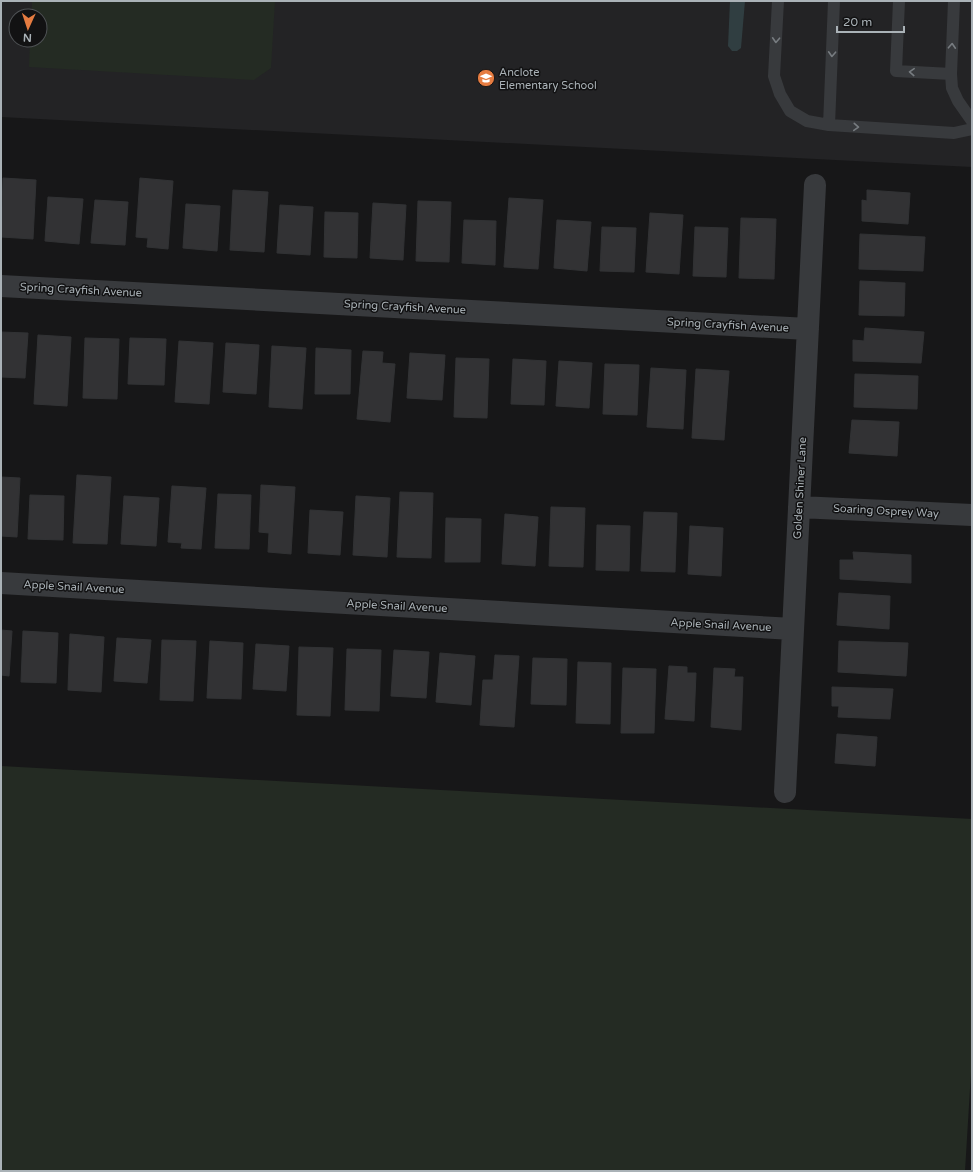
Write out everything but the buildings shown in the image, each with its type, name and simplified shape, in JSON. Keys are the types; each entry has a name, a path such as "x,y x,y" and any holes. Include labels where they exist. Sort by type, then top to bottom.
{"street":[{"name":"Golden Shiner Lane","path":"785,792 815,185"},
{"name":"Spring Crayfish Avenue","path":"1,286 808,329"},
{"name":"Soaring Osprey Way","path":"799,507 972,515"},
{"name":"Apple Snail Avenue","path":"1,583 793,629"}],"lane":[{"path":"778,1 774,76 780,94 790,111 808,121 829,125 954,133 972,129"},
{"path":"829,125 834,1"},
{"path":"899,1 896,71 951,74"},
{"path":"954,1 951,74 952,88 958,101 972,121"}],"shaded area":[{"name":"Anclote Elementary School","path":"1,1 972,1 972,167 1,117"},
{"path":"32,1 275,1 271,68 254,80 29,67 30,48 48,48 48,8 32,8"},
{"path":"730,1 745,1 741,48 737,51 732,51 728,46"},
{"path":"1,766 972,819 972,1056 965,1171 1,1171"}],"place":[{"name":"Anclote Elementary School","path":"486,78"}]}
